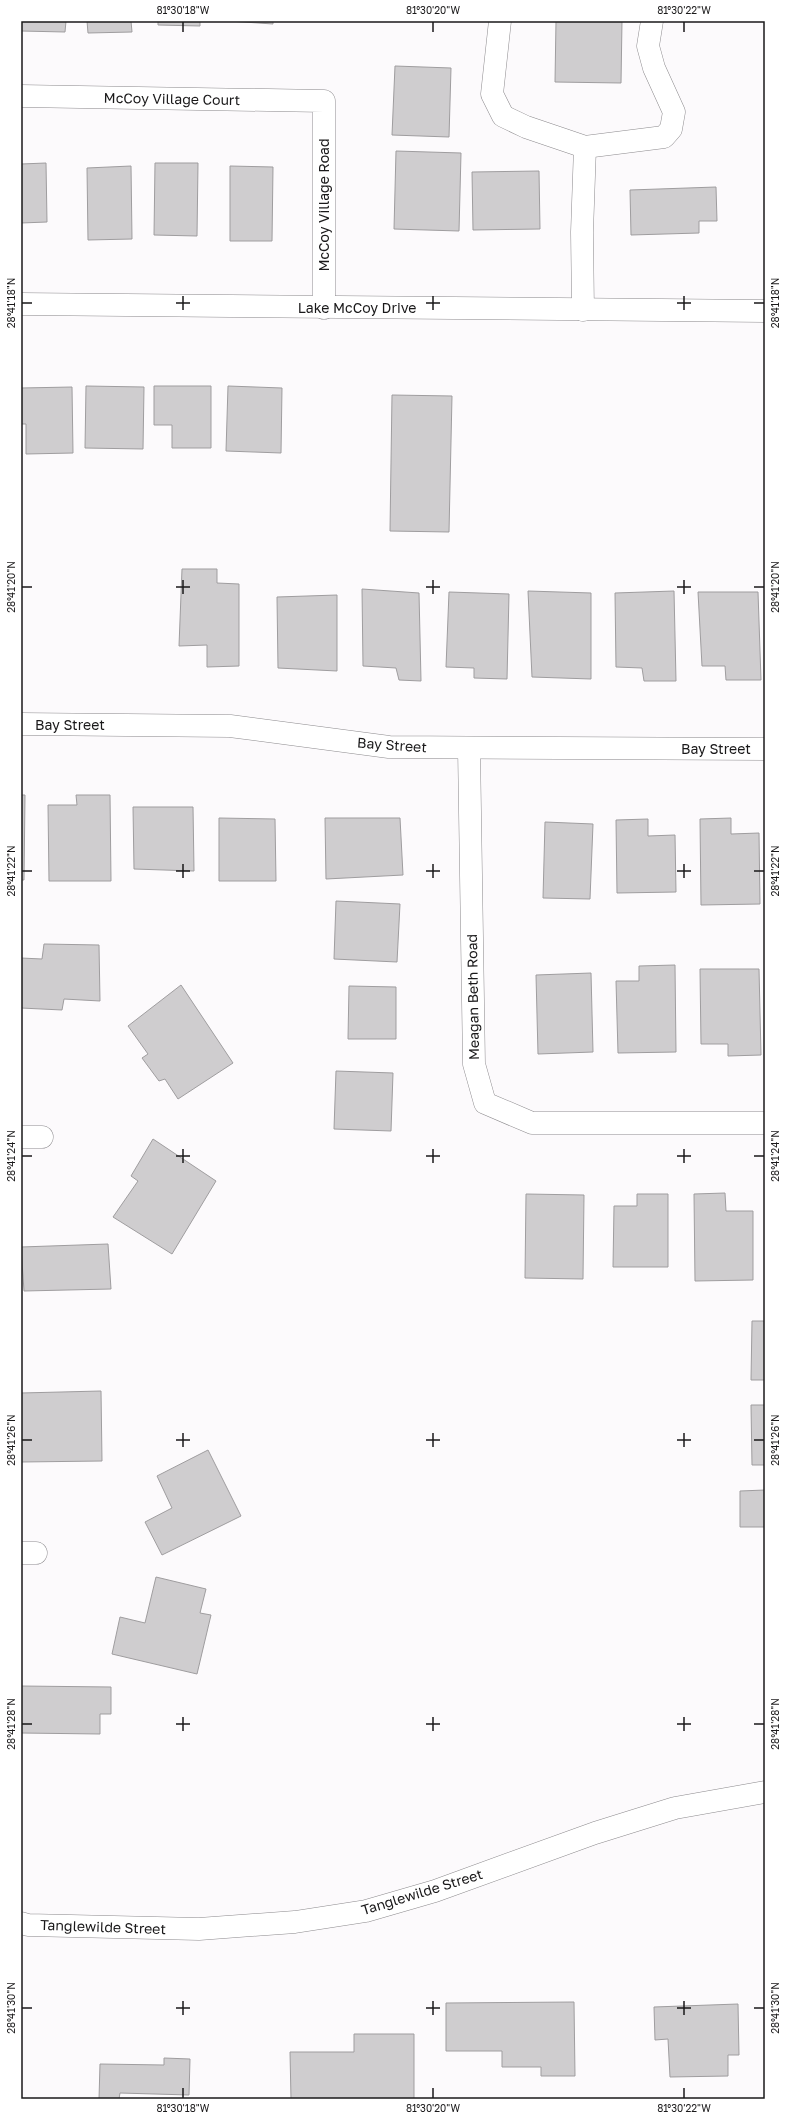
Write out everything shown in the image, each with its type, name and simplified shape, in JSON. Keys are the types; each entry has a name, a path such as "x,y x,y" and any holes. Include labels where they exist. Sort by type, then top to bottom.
{"street":[{"path":"500,21 492,94 503,116 526,127 585,146 664,137 671,129 674,112 654,68 648,46 652,21"},
{"name":"McCoy Village Court","path":"21,96 324,101"},
{"name":"McCoy Village Road","path":"324,101 324,308"},
{"path":"583,310 582,232 585,146"},
{"name":"Lake McCoy Drive","path":"21,304 765,311"},
{"name":"Bay Street","path":"21,724 230,726 389,748 765,749"},
{"name":"Meagan Beth Road","path":"470,749 474,1064 485,1103 532,1123 765,1124"},
{"name":"Tanglewilde Street","path":"21,1923 28,1925 199,1929 295,1922 366,1911 435,1892 595,1833 675,1808 765,1792"}],"building":[{"path":"21,21 66,21 65,32 21,31"},
{"path":"87,21 131,21 132,32 88,33"},
{"path":"158,21 200,21 200,26 158,25"},
{"path":"229,21 273,21 273,24"},
{"path":"556,21 622,21 621,83 555,82"},
{"path":"395,66 451,68 449,137 392,135"},
{"path":"396,151 461,153 459,231 394,229"},
{"path":"46,163 47,222 21,223 21,164"},
{"path":"155,163 198,163 197,236 154,235"},
{"path":"131,166 132,239 88,240 87,168"},
{"path":"230,166 273,167 272,241 230,241"},
{"path":"539,171 540,229 473,230 472,172"},
{"path":"716,187 717,221 699,221 699,233 631,235 630,190"},
{"path":"86,386 144,387 143,449 85,448"},
{"path":"154,386 211,386 211,448 172,448 172,425 154,425"},
{"path":"228,386 282,388 281,453 226,451"},
{"path":"72,387 73,453 26,454 26,424 21,424 21,388"},
{"path":"392,395 452,396 449,532 390,531"},
{"path":"182,569 217,569 217,583 239,584 239,666 207,667 207,645 179,646"},
{"path":"362,589 419,593 421,681 399,680 396,668 363,666"},
{"path":"528,591 591,593 591,679 532,677"},
{"path":"674,591 676,681 644,681 642,668 616,667 615,593"},
{"path":"449,592 509,594 507,679 474,678 474,668 446,667"},
{"path":"698,592 758,592 761,680 726,680 725,666 702,666"},
{"path":"337,595 337,671 278,668 277,597"},
{"path":"21,795 25,795 24,880 21,880"},
{"path":"76,795 110,795 111,881 49,881 48,805 77,805"},
{"path":"133,807 193,807 194,871 134,869"},
{"path":"219,818 275,819 276,881 219,881"},
{"path":"325,818 400,818 403,875 326,879"},
{"path":"731,818 731,834 759,833 760,904 701,905 700,819"},
{"path":"648,819 648,836 675,835 676,892 617,893 616,820"},
{"path":"545,822 593,824 590,899 543,898"},
{"path":"336,901 400,904 397,962 334,959"},
{"path":"44,944 99,945 100,1001 64,999 62,1010 21,1008 21,958 42,959"},
{"path":"675,965 676,1052 618,1053 616,981 639,981 639,966"},
{"path":"700,969 759,969 761,1055 728,1056 728,1044 701,1044"},
{"path":"591,973 593,1052 538,1054 536,975"},
{"path":"181,985 233,1063 178,1099 165,1079 159,1081 142,1058 148,1054 128,1026"},
{"path":"349,986 396,987 396,1039 348,1039"},
{"path":"336,1071 393,1073 391,1131 334,1129"},
{"path":"153,1139 216,1181 172,1254 113,1217 138,1181 131,1176"},
{"path":"725,1193 726,1211 753,1211 753,1280 695,1281 694,1194"},
{"path":"526,1194 584,1195 583,1279 525,1278"},
{"path":"637,1194 668,1194 668,1267 613,1267 614,1206 637,1206"},
{"path":"108,1244 111,1289 24,1291 21,1247"},
{"path":"752,1321 765,1321 765,1380 751,1380"},
{"path":"101,1391 102,1461 21,1462 21,1393"},
{"path":"751,1405 765,1405 765,1465 752,1465"},
{"path":"208,1450 241,1516 162,1555 145,1522 172,1508 157,1476"},
{"path":"765,1490 765,1527 740,1527 740,1491"},
{"path":"156,1577 206,1589 200,1613 211,1615 197,1674 112,1654 120,1617 145,1623"},
{"path":"21,1686 111,1687 111,1714 100,1714 100,1734 21,1733"},
{"path":"574,2002 575,2076 541,2076 541,2067 502,2067 502,2051 446,2051 446,2003"},
{"path":"738,2004 739,2055 728,2055 728,2076 670,2077 668,2039 655,2040 654,2007"},
{"path":"354,2034 414,2034 414,2099 291,2099 290,2052 354,2052"},
{"path":"164,2058 190,2059 189,2095 120,2093 119,2099 99,2099 100,2064 164,2065"}]}
